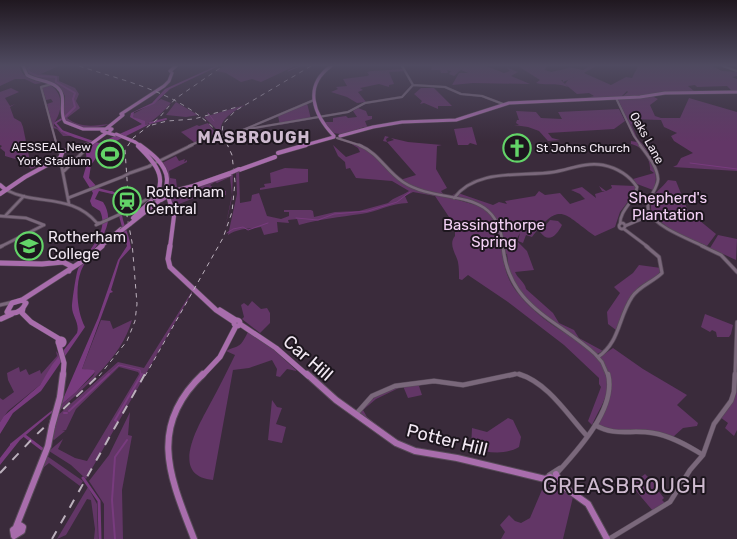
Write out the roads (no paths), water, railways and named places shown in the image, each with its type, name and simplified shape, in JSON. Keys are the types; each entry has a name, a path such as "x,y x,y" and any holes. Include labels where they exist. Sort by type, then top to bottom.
{"main road":[{"path":"61,91 63,96 61,118 75,128 116,135 146,149 167,179 167,193 170,202"},
{"path":"3,190 60,159 61,153 70,148 93,143 129,108 156,91"},
{"path":"312,91 319,117 330,133 337,136"},
{"path":"159,191 167,193 193,186 230,174 276,155 337,136 402,122 456,120 505,104 616,98 665,93 737,92"},
{"path":"104,132 112,129 115,122"},
{"path":"112,129 116,135"},
{"path":"129,223 159,191 160,176 157,164 134,142"},
{"path":"146,149 144,151 147,155"},
{"path":"1,320 15,313 64,274 90,258 129,223 153,204 162,200 167,193"},
{"path":"154,198 170,202"},
{"name":"Car Hill","path":"170,202 174,216 168,260 170,265 216,310 276,348 356,415"},
{"path":"56,263 66,261 75,266"},
{"path":"0,263 65,262 71,266 64,274"},
{"path":"19,531 47,447 60,397 64,362 60,343 22,313 24,304 75,266"},
{"path":"4,307 14,302 24,304"},
{"path":"4,307 60,343"},
{"path":"1,320 4,307"},
{"path":"194,539 169,473 166,450 169,428 180,401 220,357 236,323"},
{"name":"Potter Hill","path":"356,415 381,434 408,449 544,479 553,474"},
{"path":"553,474 560,485 588,504 608,539"}],"street":[{"path":"42,91 54,140 58,151 61,153"},
{"path":"68,198 157,164 183,148 202,140 348,112 366,103 403,96 407,91"},
{"path":"455,91 481,96 505,104"},
{"name":"Oaks Lane","path":"616,98 634,136 653,163 658,182 649,200 648,210 650,215"},
{"path":"241,131 314,100"},
{"path":"337,136 372,152 395,176 406,184 480,206 494,216 501,228 506,267 514,285 522,296 546,319 598,357 607,372 609,385 595,425 553,474"},
{"path":"64,171 93,143"},
{"path":"60,159 64,171 69,204"},
{"path":"454,198 460,189 487,179 554,172 581,164 601,165 622,172 637,187 636,194 620,216 619,227 624,227 650,215 664,227 721,255 737,272"},
{"path":"3,190 12,194 78,206 97,223 102,223"},
{"path":"142,202 159,191"},
{"path":"6,216 25,196"},
{"path":"96,225 150,197 154,198"},
{"path":"0,216 26,218 44,225 0,247"},
{"path":"598,357 612,347 633,294 643,285 658,278 662,273 661,260 654,250 633,237 624,227"},
{"path":"608,539 666,506 690,470 703,455 709,444 714,424 731,401 734,392 737,322"},
{"path":"356,415 372,396 393,386 430,381 462,385 512,374 528,377 542,385 587,436"},
{"path":"595,425 612,434 646,432 663,436 677,440 703,455"}],"waterway":[{"path":"62,131 55,123 65,117 75,107 73,99 75,93 72,91"},
{"path":"208,113 214,121"},
{"path":"150,123 166,119"},
{"path":"690,163 737,169"},
{"path":"111,192 122,197"},
{"path":"296,218 318,220 334,214 368,211 397,202 410,192"},
{"path":"227,233 233,229 243,227 248,230 268,223"},
{"path":"107,376 119,365 140,370 141,376"},
{"path":"69,411 109,374"},
{"path":"117,421 115,420 141,376"},
{"path":"25,436 42,449"},
{"path":"115,539 112,500 115,457 127,440"},
{"path":"83,478 99,501 100,539"}],"railway":[{"path":"154,91 174,100"},
{"path":"174,100 186,91"},
{"path":"145,376 223,238 232,212 235,182 232,155 222,133 223,124 235,111 269,91"},
{"path":"99,376 127,341 135,321 137,304 132,242 127,216 128,194 125,150 133,138 159,118 174,100"},
{"path":"174,100 201,117"},
{"path":"201,117 237,107"},
{"path":"152,125 167,121 201,117"},
{"path":"201,117 222,137"},
{"path":"0,473 35,436 100,374"},
{"path":"52,539 145,374"}],"place":[{"name":"St Johns Church","path":"517,148"},
{"name":"AESSEAL New York Stadium","path":"110,154"},
{"name":"Rotherham Central","path":"127,201"},
{"name":"Rotherham College","path":"29,246"}],"district":[{"name":"MASBROUGH","path":"254,137"},
{"name":"GREASBROUGH","path":"625,485"}],"park label":[{"name":"Shepherd's Plantation","path":"668,206"},
{"name":"Bassingthorpe Spring","path":"494,234"}]}
